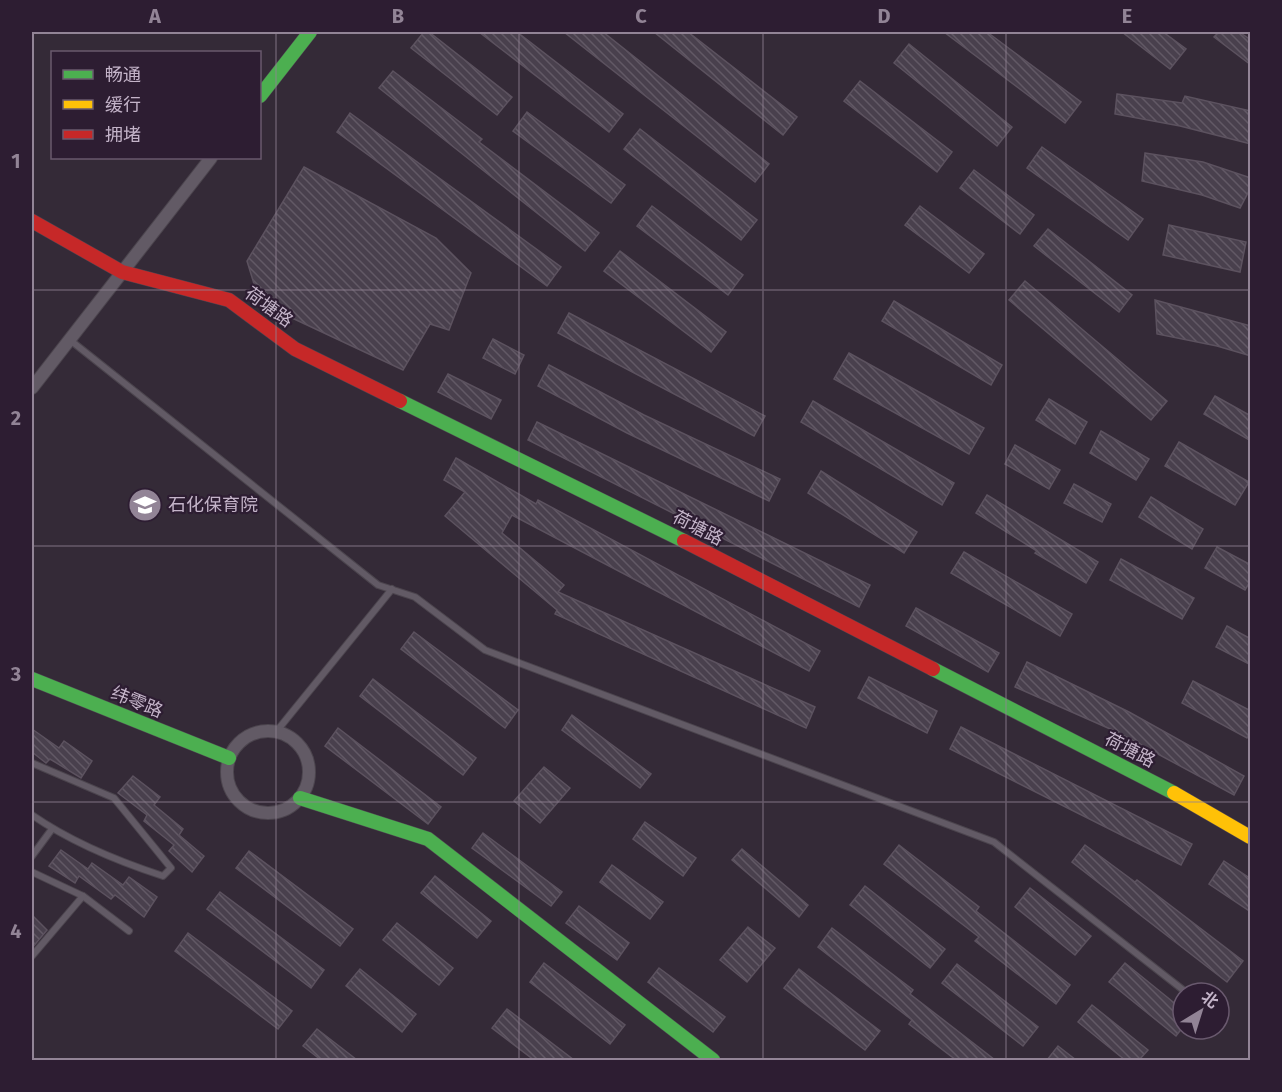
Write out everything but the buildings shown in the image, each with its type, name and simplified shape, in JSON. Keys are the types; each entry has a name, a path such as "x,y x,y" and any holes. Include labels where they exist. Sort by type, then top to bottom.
{"street":[{"path":"261,95 310,32"},
{"path":"32,388 210,159"},
{"name":"荷塘路","path":"32,221 122,272 229,300 295,349 690,544 1191,802 1251,837"},
{"name":"纬零路","path":"32,679 229,758"},
{"path":"276,732 295,743 308,761 311,771 309,782 300,798 291,806 276,812 255,812 246,807 230,789 227,769 229,758 246,738 254,734 276,732"},
{"path":"300,798 428,839 713,1060"}],"lane":[{"path":"69,340 378,585 415,597 485,650 994,842 1172,981"},
{"path":"276,732 392,589"},
{"path":"32,762 114,798 171,868 163,876 155,874 92,849 52,829 32,815"},
{"path":"32,856 52,829"},
{"path":"32,872 83,896 129,931"},
{"path":"32,956 83,896"}],"traffic: fast":[{"path":"261,95 310,32"},
{"path":"400,401 684,541"},
{"path":"933,669 1174,793"},
{"path":"32,679 229,758"},
{"path":"300,798 428,839 713,1060"}],"traffic: slow":[{"path":"1174,793 1250,837"}],"traffic: jam":[{"path":"32,221 122,272 229,300 295,349 400,401"},
{"path":"684,541 933,669"}],"place":[{"name":"石化保育院","path":"145,505"}]}
